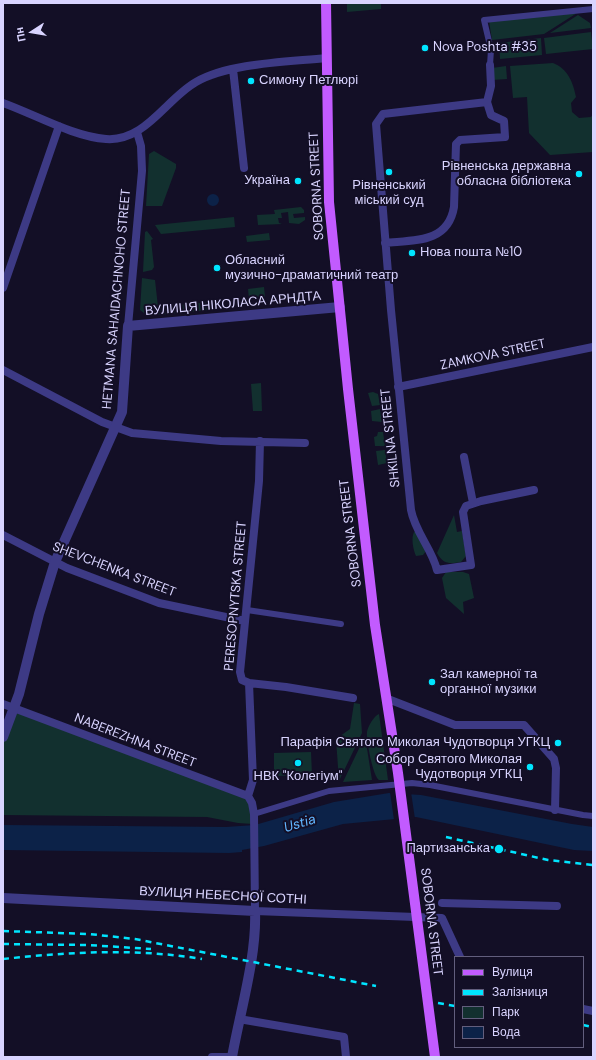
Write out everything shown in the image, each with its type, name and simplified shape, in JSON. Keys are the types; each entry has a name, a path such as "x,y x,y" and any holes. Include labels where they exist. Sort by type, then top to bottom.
{"main road":[{"name":"SOBORNA STREET","path":"326,3 329,202 348,389 375,625 388,699 435,1057"}],"street":[{"path":"385,243 428,238 441,231 453,217 456,144 460,140 505,137 504,121 491,115 487,102 491,86 491,50 484,20 593,8"},
{"path":"3,103 59,126 94,138 106,140 115,139 137,132 180,92 194,83 214,74 233,69 326,58"},
{"path":"233,69 244,168"},
{"name":"SHKILNA STREET","path":"473,503 466,506 463,512 471,565 437,570 431,553 412,516 398,387 376,124 383,114 487,102"},
{"path":"3,288 59,126"},
{"name":"HETMANA SAHAIDACHNOHO STREET","path":"3,736 14,708 55,562 122,412 142,171 141,146 137,132"},
{"name":"ВУЛИЦЯ НІКОЛАСА АРНДТА","path":"128,326 340,307"},
{"name":"ZAMKOVA STREET","path":"398,387 593,347"},
{"path":"3,370 115,428 139,433 221,441 305,443"},
{"name":"PERESOPNYTSKA STREET","path":"248,796 253,780 249,683 242,680 240,672 259,481 260,441"},
{"path":"464,457 473,503 534,490"},
{"name":"SHEVCHENKA STREET","path":"3,535 55,562 159,603 245,621"},
{"path":"247,610 340,624"},
{"path":"249,683 286,687 353,698"},
{"path":"388,699 454,725 524,725 554,759 556,768 555,810"},
{"name":"NABEREZHNA STREET","path":"3,704 248,796"},
{"path":"254,814 268,811 329,791 412,783 430,785 555,810 593,816"},
{"path":"232,1057 255,933 254,814 252,803 248,796"},
{"name":"ВУЛИЦЯ НЕБЕСНОЇ СОТНІ","path":"3,898 255,911 442,918 460,956"},
{"path":"442,903 557,906"},
{"path":"239,1018 344,1036 346,1057"},
{"path":"212,1057 228,1057"}],"green space":[{"path":"347,3 381,3 381,9 347,12"},
{"path":"577,13 544,34 492,40 489,21"},
{"path":"578,15 590,23 591,28 550,33"},
{"path":"591,32 593,49 546,54 544,38"},
{"path":"541,38 542,55 500,59 499,43"},
{"path":"553,63 566,72 573,86 576,97 571,103 572,112 579,118 591,117 593,114 593,152 550,155 529,133 527,97 513,98 510,66"},
{"path":"506,66 507,79 492,80 492,68"},
{"path":"154,151 176,164 176,168 162,206 146,206 149,154"},
{"path":"301,207 304,210 304,213 293,214 294,218 305,217 305,220 299,224 289,223 288,212 281,213 282,218 278,218 279,223 282,224 258,225 257,215 275,214 274,210"},
{"path":"234,217 235,227 161,234 155,225"},
{"path":"147,231 153,239 151,240 154,267 152,270 143,272 145,232"},
{"path":"269,233 270,240 247,242 246,236"},
{"path":"142,278 155,280 158,307 209,302 209,310 148,316 140,310"},
{"path":"264,287 265,297 249,299 248,289"},
{"path":"261,383 262,411 253,411 251,384"},
{"path":"373,392 378,394 380,405 372,406 368,393"},
{"path":"380,409 382,422 372,421 371,411"},
{"path":"378,432 383,432 385,446 375,446 374,437 377,436"},
{"path":"385,450 387,463 378,465 376,451"},
{"path":"454,515 457,532 462,531 466,556 461,562 450,563 444,561 437,553"},
{"path":"414,532 417,532 426,551 423,555 416,556 413,544"},
{"path":"446,572 463,572 469,574 474,598 463,602 464,614 446,598 442,578"},
{"path":"354,703 360,704 362,733 339,781 336,739 350,729"},
{"path":"14,708 248,796 253,824 238,823 207,817 3,815 3,737"},
{"path":"379,714 388,780 379,780 374,772 370,758 367,732 373,719"},
{"path":"365,736 372,780 343,782"},
{"path":"311,752 312,775 274,776 274,753"}],"water":[{"path":"213,194 217,196 219,200 217,204 213,206 209,204 207,200 209,196"},
{"name":"Ustia","path":"389,793 421,795 593,827 593,851 574,850 416,817 343,824 264,846 242,850 242,852 3,850 3,825 226,827 255,825 334,802"}],"pier":[{"path":"390,792 411,792 415,819 394,820"}],"railway":[{"path":"446,837 548,860 593,865"},
{"path":"3,931 89,934 135,939 376,986"},
{"path":"3,944 88,945 151,949"},
{"path":"3,959 53,954 102,952 152,953 202,959"},
{"path":"438,1003 454,1006"},
{"path":"584,1025 593,1027"}],"place":[{"name":"Nova Poshta #35","path":"425,48"},
{"name":"Симону Петлюрі","path":"251,81"},
{"name":"Рівненський міський суд","path":"389,172"},
{"name":"Рівненська державна обласна бібліотека","path":"579,174"},
{"name":"Україна","path":"298,181"},
{"name":"Нова пошта №10","path":"412,253"},
{"name":"Обласний музично-драматичний театр","path":"217,268"},
{"name":"Зал камерної та органної музики","path":"432,682"},
{"name":"Парафія Святого Миколая Чудотворця УГКЦ","path":"558,743"},
{"name":"НВК \"Колегіум\"","path":"298,763"},
{"name":"Собор Святого Миколая Чудотворця УГКЦ","path":"530,767"},
{"name":"Партизанська","path":"499,849"}]}
